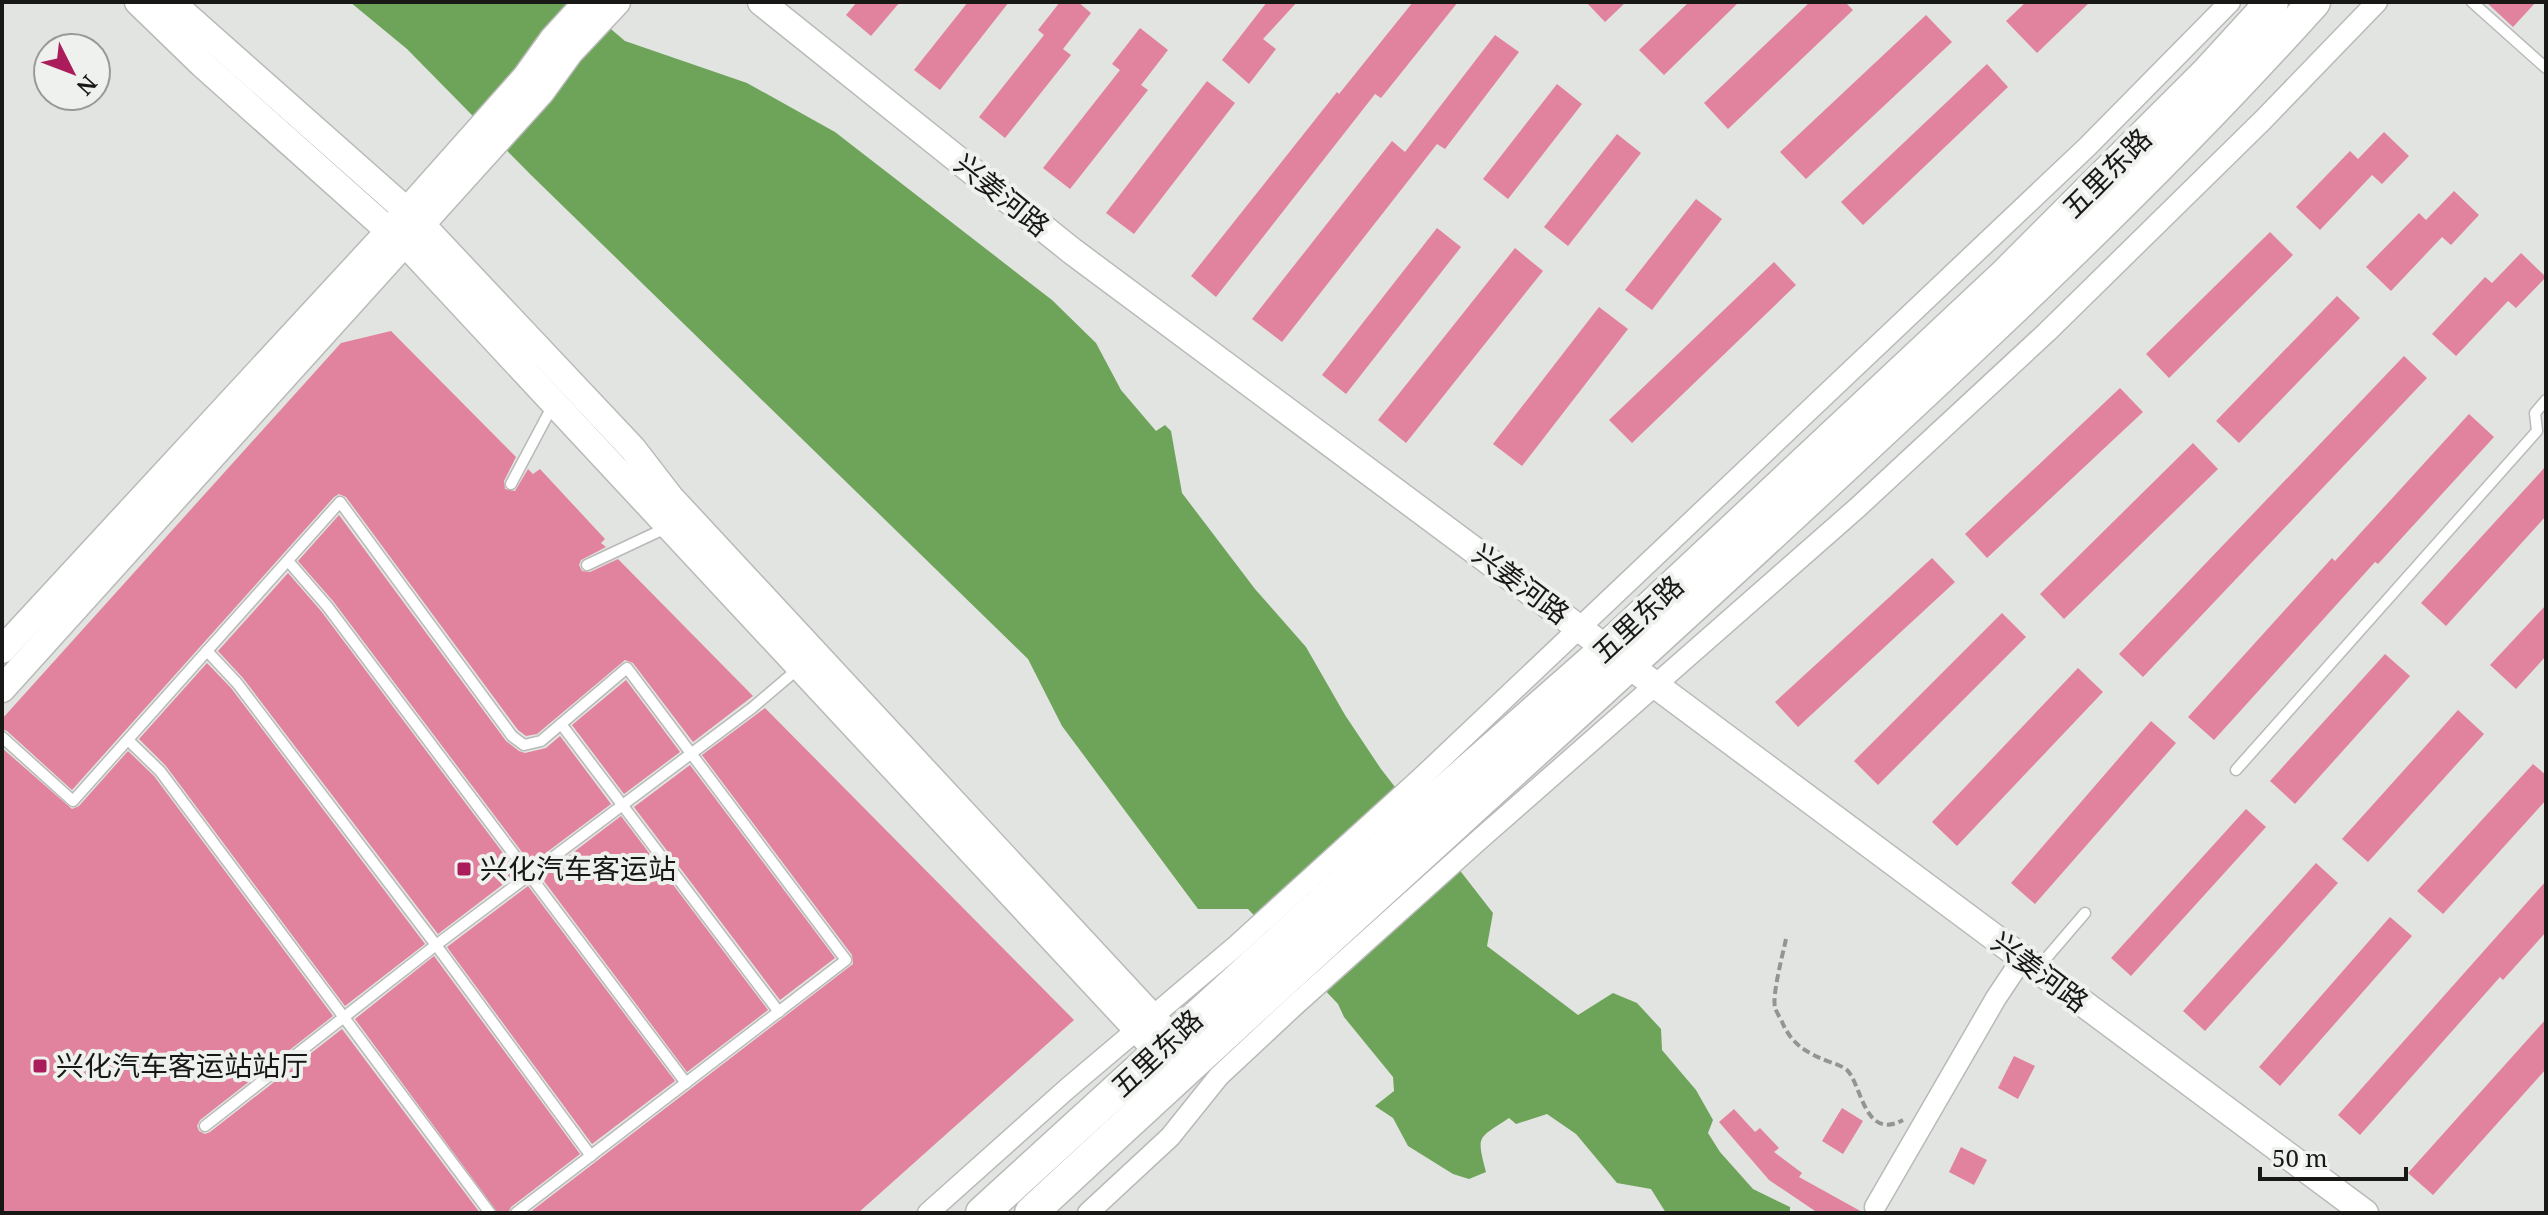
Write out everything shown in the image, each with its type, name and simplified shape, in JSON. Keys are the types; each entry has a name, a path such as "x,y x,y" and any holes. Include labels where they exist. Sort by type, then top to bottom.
{"main road":[{"name":"五里东路","path":"1619,656 2208,72 2272,2"},
{"name":"五里东路","path":"1031,1213 1265,975 1619,656 2025,300 2232,93 2314,2"},
{"name":"五里东路","path":"982,1213 1155,1035 1265,975"}],"street":[{"path":"138,2 202,64 406,227 554,403 668,527 807,661"},
{"path":"171,2 633,449 807,661 1155,1035 928,1213"},
{"path":"486,138 553,39 587,2"},
{"name":"兴姜河路","path":"761,2 1072,251 2365,1213"},
{"path":"1449,808 1580,628 2087,147 2230,2"},
{"path":"1088,1213 1170,1137 1219,1076 1265,975 1449,808 1656,684 1857,508 2047,332 2263,120 2377,2"},
{"path":"2,689 406,227 486,138 541,92 570,52 615,4"},
{"path":"2,650 406,227"},
{"path":"1875,1207 1996,998 2029,964"}],"lane":[{"path":"2472,2 2546,68"},
{"path":"2236,770 2541,431 2535,413 2546,400"},
{"path":"511,484 554,403"},
{"path":"2,737 73,801 340,502 512,736 524,745 541,741 627,668 846,960 516,1213"},
{"path":"587,565 668,527"},
{"path":"288,561 327,606 686,1083"},
{"path":"207,651 237,683 591,1156"},
{"path":"205,1126 436,945 752,708 807,661"},
{"path":"561,724 779,1012"},
{"path":"128,740 160,771 490,1213"},
{"path":"2029,964 2085,913"}],"path":[{"path":"1786,939 1774,1007 1787,1034 1808,1053 1842,1066 1849,1072 1862,1105 1872,1117 1885,1124 1896,1124 1906,1119"}],"shaded area":[{"path":"350,2 579,2 625,41 747,83 835,132 1052,300 1096,343 1121,390 1156,431 1165,425 1171,431 1182,493 1255,589 1306,647 1381,769 1493,913 1487,946 1578,1015 1613,993 1637,1003 1661,1029 1662,1050 1696,1090 1713,1120 1708,1133 1720,1152 1753,1189 1790,1207 1790,1213 1666,1213 1651,1189 1617,1183 1576,1134 1547,1114 1516,1124 1509,1118 1485,1134 1481,1150 1486,1172 1469,1179 1453,1174 1408,1146 1393,1118 1375,1106 1394,1091 1393,1077 1344,1017 1338,1004 1248,909 1198,909 1062,726 1028,659 531,175 407,49"}],"building":[{"path":"857,2 900,2 871,36 846,15"},
{"path":"968,2 1009,2 940,90 914,70"},
{"path":"1060,2 1078,2 1091,13 1063,49 1071,55 1005,138 979,117 1044,35 1038,30"},
{"path":"1267,2 1297,2 1263,39 1276,49 1249,84 1222,60"},
{"path":"1413,2 1458,2 1381,98 1375,94 1216,297 1191,276"},
{"path":"1586,2 1626,2 1605,22"},
{"path":"1689,2 1739,2 1664,75 1639,50"},
{"path":"1810,2 1845,2 1853,10 1728,129 1704,103"},
{"path":"2026,2 2090,2 2037,53 2006,21"},
{"path":"2486,2 2536,2 2513,27"},
{"path":"1926,15 1952,42 1806,179 1780,152"},
{"path":"1140,28 1168,50 1141,85 1148,90 1070,189 1043,168 1120,70 1112,64"},
{"path":"1495,35 1519,52 1445,149 1437,144 1282,342 1252,319 1392,141 1405,152"},
{"path":"1987,64 2008,87 1863,225 1841,202"},
{"path":"1207,81 1235,103 1134,234 1106,213"},
{"path":"1557,84 1582,104 1508,199 1483,179"},
{"path":"2384,132 2409,156 2382,184 2372,175 2320,230 2296,207 2350,151 2358,159"},
{"path":"1617,134 1641,153 1568,246 1544,227"},
{"path":"2454,191 2479,215 2451,245 2442,237 2391,291 2366,267 2419,213 2426,220"},
{"path":"1696,199 1722,219 1652,310 1625,290"},
{"path":"1437,228 1461,247 1346,394 1322,375"},
{"path":"2270,232 2293,255 2169,378 2146,354"},
{"path":"1515,248 1543,271 1406,443 1378,420"},
{"path":"2521,253 2546,277 2516,308 2508,301 2456,356 2432,334 2485,277 2492,283"},
{"path":"1774,262 1796,285 1632,443 1609,420"},
{"path":"2337,296 2360,318 2239,443 2216,421"},
{"path":"1599,307 1628,329 1522,466 1493,444"},
{"path":"391,331 516,457 504,481 505,489 515,491 528,469 533,474 540,469 605,539 601,543 606,547 581,560 579,565 582,571 590,572 618,559 753,696 693,742 633,663 625,660 537,734 526,736 518,730 346,497 339,494 72,790 2,729 2,719 341,343"},
{"path":"2404,356 2427,378 2143,677 2119,654"},
{"path":"2120,388 2143,412 1987,558 1965,534"},
{"path":"2469,414 2494,437 2378,564 2375,562 2214,740 2188,717 2332,558 2335,561"},
{"path":"2193,443 2218,469 2064,619 2040,594"},
{"path":"2546,466 2546,516 2446,626 2421,603"},
{"path":"339,515 506,741 525,753 546,748 560,736 611,804 531,864 333,601 298,561"},
{"path":"1932,558 1955,582 1798,727 1775,702"},
{"path":"288,573 321,611 518,873 438,934 243,678 218,651"},
{"path":"2546,605 2546,656 2516,689 2490,665"},
{"path":"2002,613 2026,637 1878,785 1854,761"},
{"path":"2385,654 2410,676 2295,804 2270,781"},
{"path":"207,663 231,688 425,944 345,1006 166,766 139,739"},
{"path":"2078,668 2103,692 1957,846 1932,822"},
{"path":"626,680 680,752 624,794 572,725"},
{"path":"765,708 1074,1020 858,1213 529,1213 853,964 852,955 702,755"},
{"path":"2458,710 2484,734 2368,862 2342,839"},
{"path":"2151,721 2176,743 2035,904 2011,883"},
{"path":"2,748 72,809 79,806 128,751 154,776 333,1016 200,1120 197,1126 199,1131 205,1134 210,1132 342,1029 480,1213 2,1213"},
{"path":"2533,764 2546,775 2546,800 2443,914 2417,891"},
{"path":"690,765 835,958 780,1000 634,807"},
{"path":"2246,809 2266,827 2131,976 2111,958"},
{"path":"621,816 768,1010 687,1072 541,877"},
{"path":"2316,863 2338,883 2205,1031 2183,1011"},
{"path":"2546,881 2546,932 2503,980 2500,977 2360,1135 2338,1115"},
{"path":"528,886 675,1081 592,1144 447,947"},
{"path":"2390,917 2412,936 2280,1086 2259,1067"},
{"path":"434,956 580,1154 511,1207 508,1213 498,1213 355,1019"},
{"path":"2546,1019 2546,1069 2433,1195 2408,1173"},
{"path":"2014,1056 2035,1066 2018,1099 1998,1088"},
{"path":"1842,1108 1863,1121 1843,1154 1822,1141"},
{"path":"1734,1109 1755,1132 1760,1128 1779,1148 1774,1152 1802,1173 1799,1177 1864,1213 1818,1213 1769,1180 1719,1122"},
{"path":"1961,1147 1987,1160 1974,1185 1949,1172"}],"place":[{"name":"兴化汽车客运站","path":"464,869"},
{"name":"兴化汽车客运站站厅","path":"40,1066"}]}
